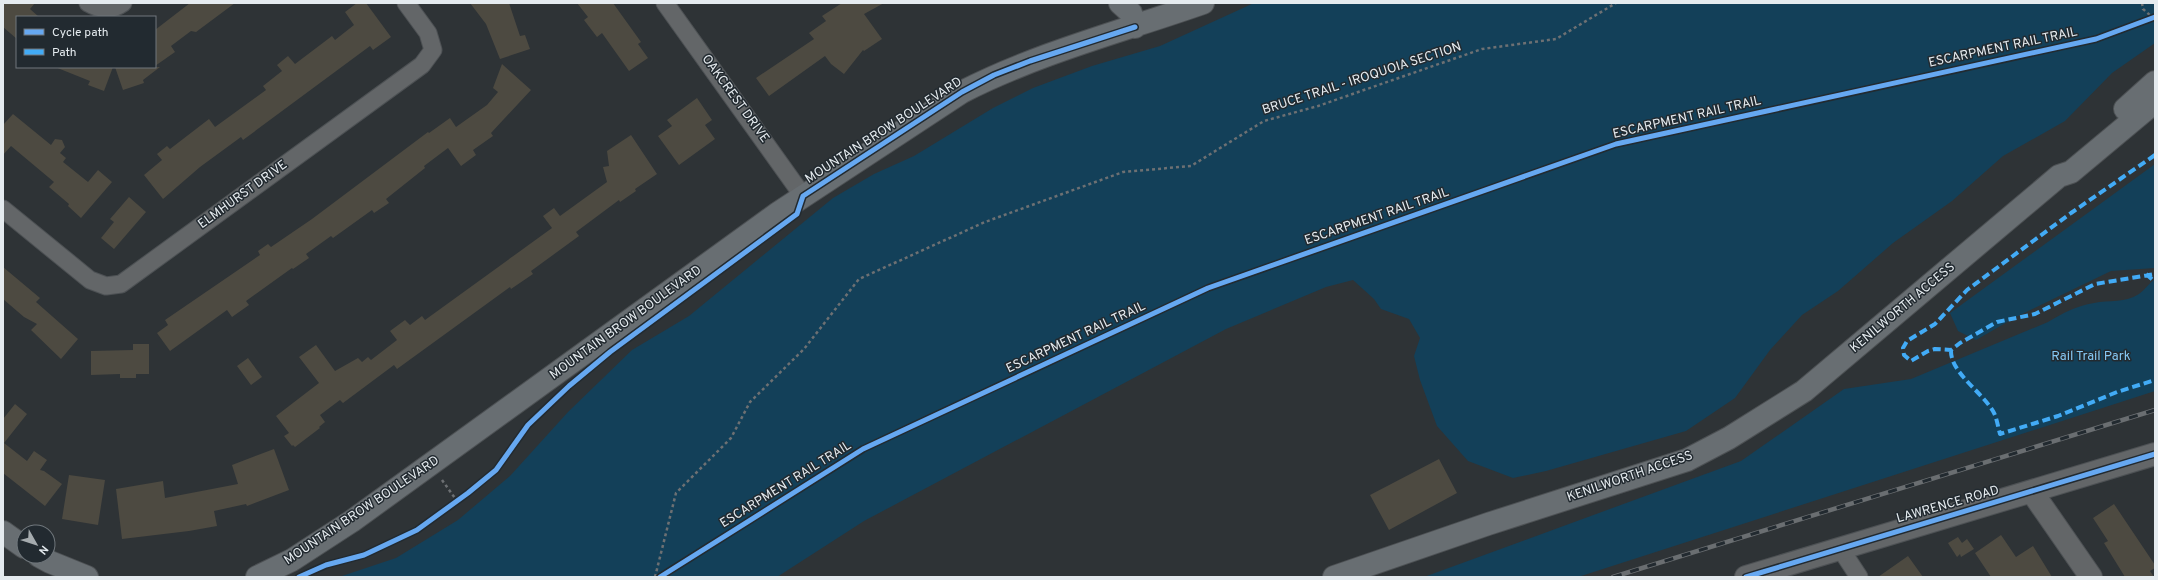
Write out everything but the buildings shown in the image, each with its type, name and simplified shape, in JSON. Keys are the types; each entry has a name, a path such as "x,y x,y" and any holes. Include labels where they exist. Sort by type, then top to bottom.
{"main road":[{"path":"1130,12 1197,4"},
{"name":"MOUNTAIN BROW BOULEVARD","path":"257,577 292,560 352,521 803,196 962,92 994,75 1066,49 1130,12"},
{"name":"KENILWORTH ACCESS","path":"2059,176 2064,165 2155,82"},
{"name":"KENILWORTH ACCESS","path":"1334,577 1488,524 1687,460 1729,438 1804,391 2059,176 2071,172 2155,102"},
{"path":"3,532 16,541"},
{"path":"55,564 87,577"}],"street":[{"path":"88,3 99,9 117,8 123,3"},
{"name":"ELMHURST DRIVE","path":"3,209 90,280 106,286 121,284 422,65 433,50 428,33 406,3"},
{"name":"OAKCREST DRIVE","path":"665,3 803,196"},
{"name":"LAWRENCE ROAD","path":"1746,577 2155,454"},
{"path":"2032,492 2091,577"},
{"path":"1840,548 1859,577"}],"path":[{"path":"2142,3 2142,9 2153,17"},
{"path":"2145,20 2153,17"},
{"path":"442,480 457,501"},
{"path":"451,505 463,497"}],"green space":[{"path":"1254,3 2155,3 2155,43 2112,73 2065,121 2003,156 1952,201 1893,243 1838,291 1802,315 1770,350 1735,398 1686,431 1546,471 1513,478 1468,461 1437,426 1420,380 1414,356 1420,338 1409,319 1381,309 1374,299 1353,280 1326,287 1226,329 864,521 777,577 339,577 396,558 458,520 510,476 568,412 632,350 689,316 833,198 874,174 914,156 993,108 1033,88 1092,66 1160,46"},
{"path":"2155,164 2155,268 2111,271 2016,317 1976,340 1958,331 1950,313"},
{"name":"Rail Trail Park","path":"2155,279 2155,391 1578,577 1424,577 1741,461 1844,389 1911,379 2048,322 2075,308 2087,304 2123,300 2134,297"}],"railway":[{"path":"1613,577 2155,410"}],"marked path":[{"path":"2155,155 2071,213 1967,290 1935,324 1907,341 1903,348 1904,355 1911,361 1928,351 1935,349 1951,350 1960,343 1997,322 2035,314 2095,284 2155,274"},
{"path":"2146,274 2155,282"},
{"path":"1951,350 1952,358 1961,375 1989,405 1994,413 2000,434 2058,416 2117,392 2155,380"}],"cycle path":[{"name":"ESCARPMENT RAIL TRAIL","path":"660,577 863,449 1208,288 1616,144 2096,39 2155,17"},
{"path":"299,577 326,565 364,555 417,530 468,493 496,470 528,425 569,386 610,352 797,214 803,196 962,92 994,75 1030,61 1135,27"},
{"path":"1746,577 2155,454"}]}
